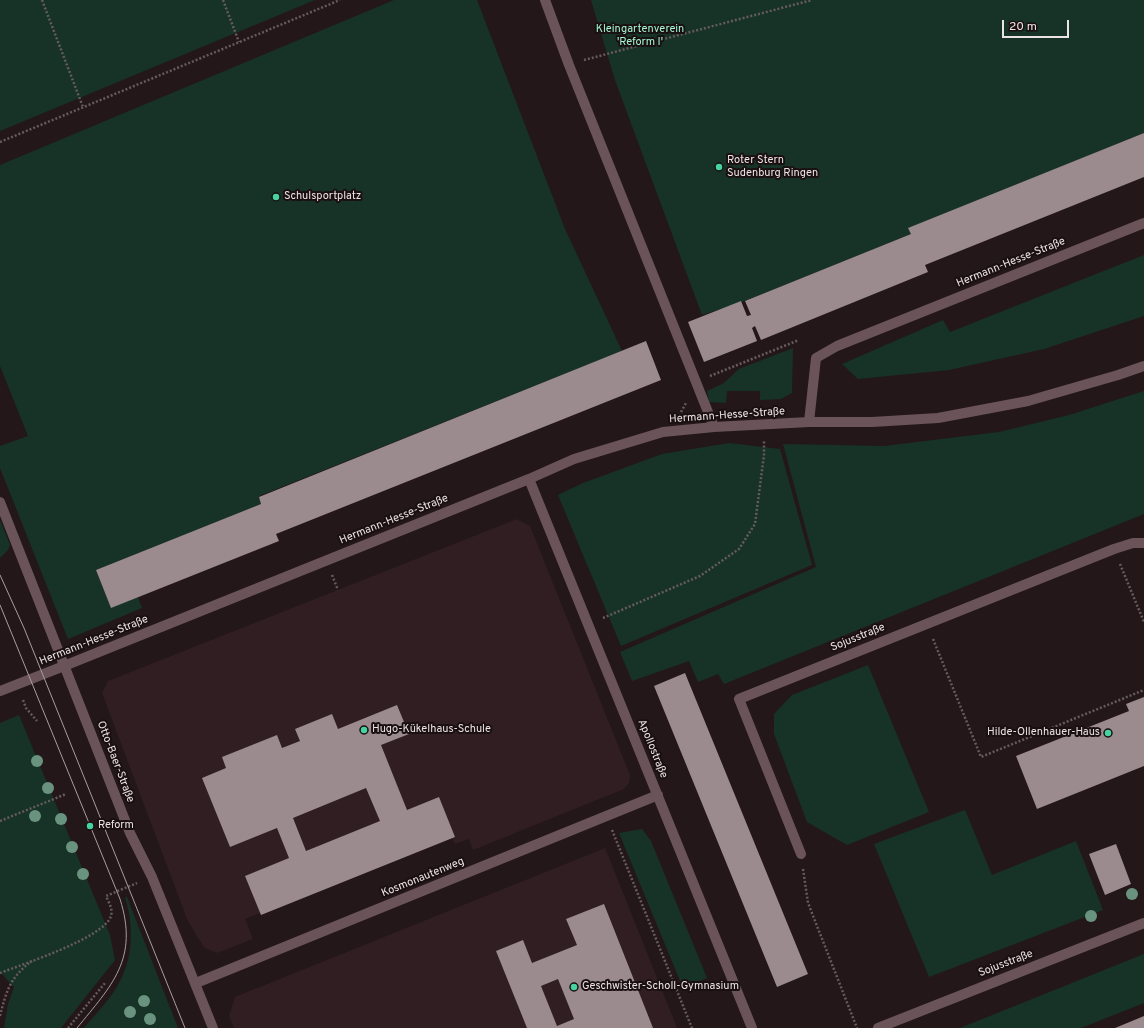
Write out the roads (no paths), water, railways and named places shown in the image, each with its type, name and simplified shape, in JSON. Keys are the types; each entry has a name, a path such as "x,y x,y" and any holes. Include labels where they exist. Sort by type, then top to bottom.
{"street":[{"path":"545,0 569,65 714,427"},
{"name":"Hermann-Hesse-Straße","path":"809,422 816,358 837,346 1144,223"},
{"name":"Hermann-Hesse-Straße","path":"0,691 529,479 574,459 663,432 714,427 809,422 872,422 938,418 1028,401 1144,366"},
{"name":"Apollostraße","path":"529,479 752,1028"},
{"name":"Otto-Baer-Straße","path":"0,502 130,833 152,877 213,1028"},
{"name":"Sojusstraße","path":"801,854 739,699 1114,549 1133,543 1144,543"},
{"name":"Kosmonautenweg","path":"196,983 658,795"},
{"name":"Sojusstraße","path":"878,1028 1144,923"}],"tram line":[{"path":"0,575 24,628 185,1028"},
{"path":"0,605 120,899 125,920 126,938 124,955 119,970 101,998 77,1028"}],"place":[{"name":"Roter Stern Sudenburg Ringen","path":"719,167"},
{"name":"Schulsportplatz","path":"276,197"},
{"name":"Hugo-Kükelhaus-Schule","path":"364,730"},
{"name":"Hilde-Ollenhauer-Haus","path":"1108,733"},
{"name":"Reform","path":"90,826"},
{"name":"Geschwister-Scholl-Gymnasium","path":"574,987"}],"park label":[{"name":"Kleingartenverein 'Reform I'","path":"640,36"}]}
